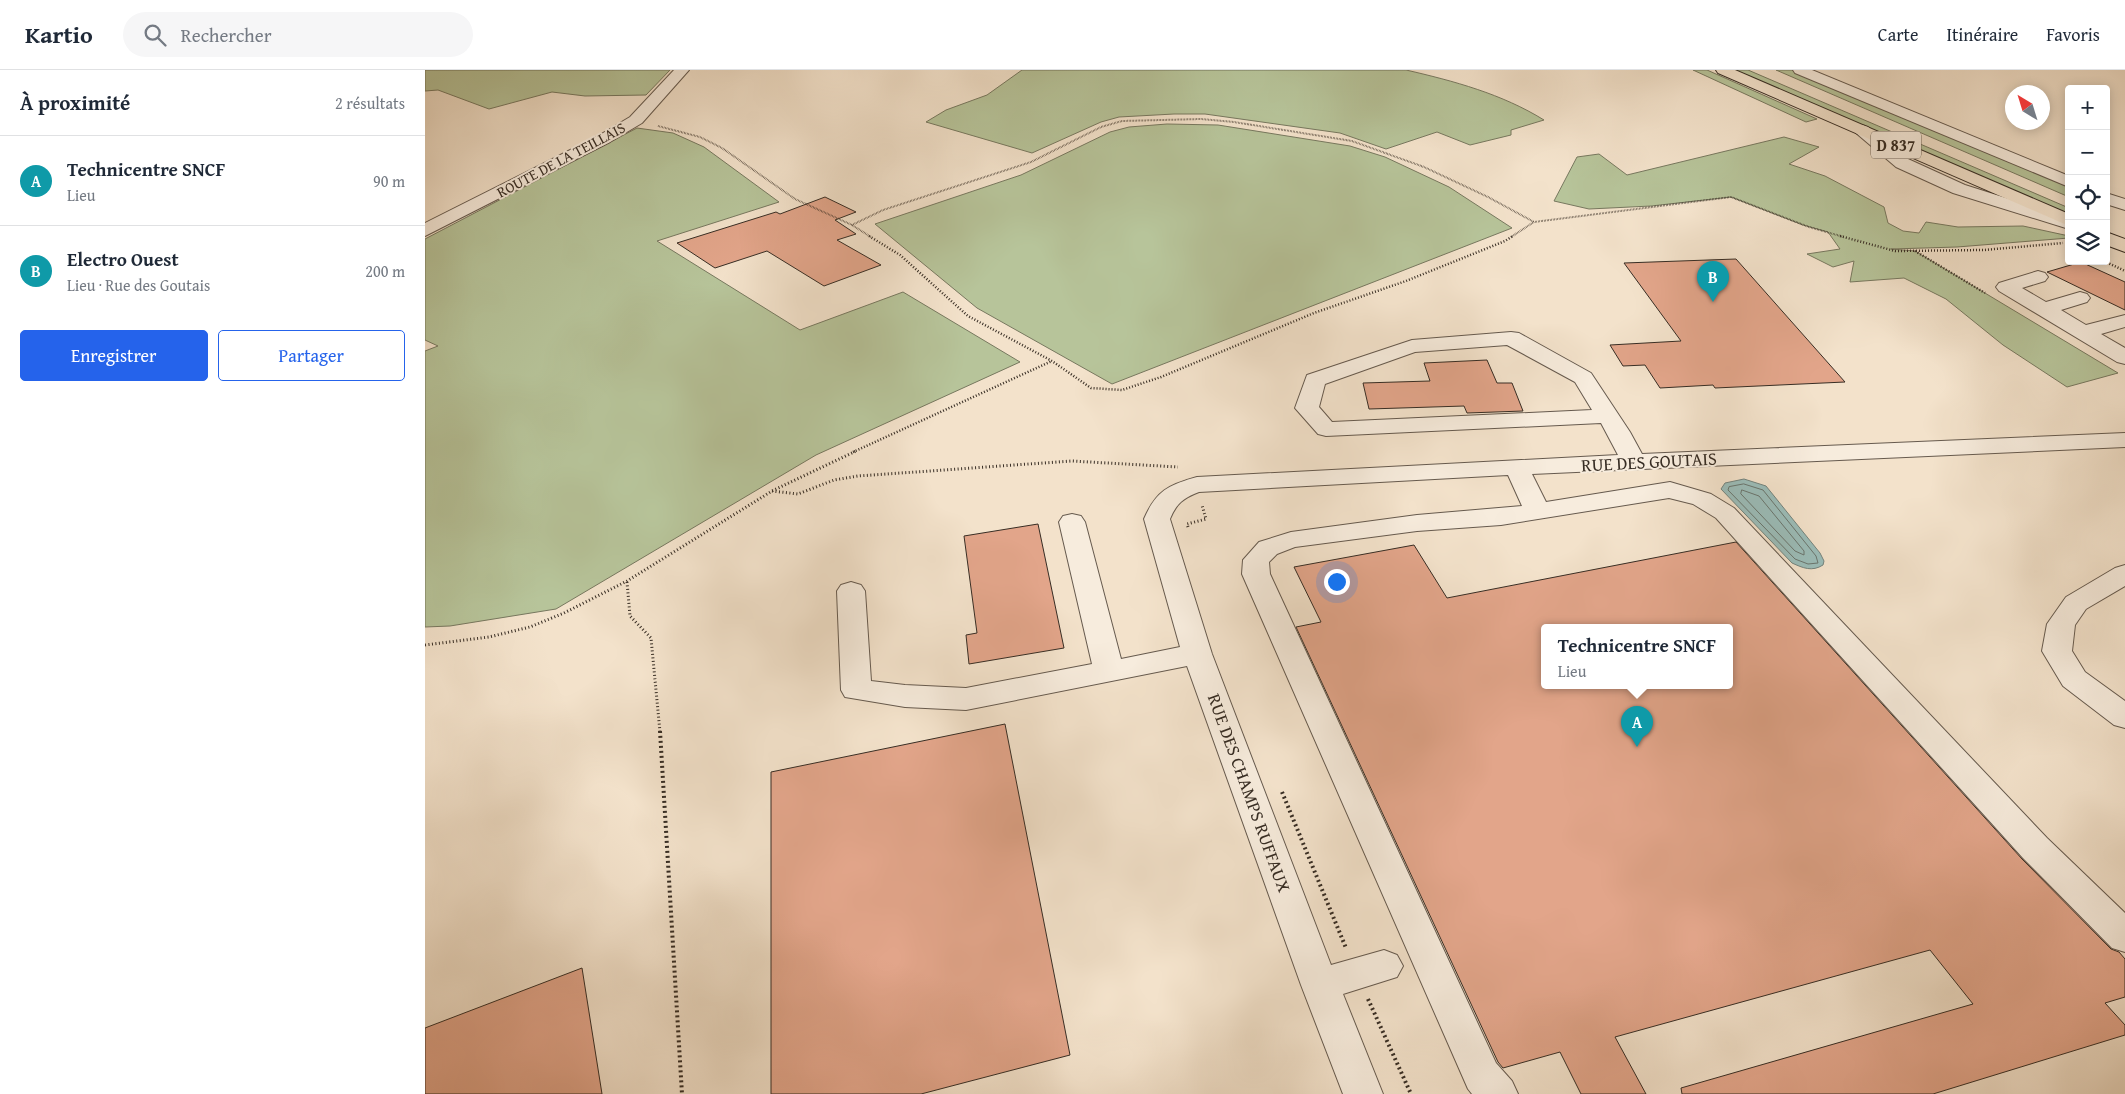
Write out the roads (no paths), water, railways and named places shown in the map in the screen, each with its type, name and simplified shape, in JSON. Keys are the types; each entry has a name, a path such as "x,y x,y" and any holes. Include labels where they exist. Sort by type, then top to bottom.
{"main road":[{"name":"D 837","path":"1723,70 1862,130"},
{"name":"D 837","path":"1759,70 1987,168"},
{"path":"2110,240 2125,246"}],"street":[{"name":"ROUTE DE LA TEILLAIS","path":"425,230 604,139 636,120 682,70"},
{"path":"1800,70 2065,180"},
{"path":"1862,130 1902,163 1951,185 2065,221"},
{"path":"2110,200 2125,206"},
{"path":"2038,277 2006,287 2125,357"},
{"path":"2044,309 2080,298"},
{"path":"2084,332 2125,321"},
{"path":"1608,416 1326,429 1307,408 1315,380 1403,349 1412,346 1511,338 1583,378 1608,416 1633,462"},
{"name":"RUE DES GOUTAIS","path":"1188,482 2125,440"},
{"path":"1517,467 1538,512"},
{"name":"RUE DES CHAMPS RUFFAUX","path":"1188,482 1162,504 1157,519 1197,654 1319,985 1363,1094"},
{"path":"1498,1094 1482,1076 1257,574 1256,560 1268,548 1291,540 1417,523 1501,518 1670,490 1702,499 1725,513 2035,848 2125,937"},
{"path":"1072,522 1109,671"},
{"path":"2125,574 2076,603 2061,624 2057,650 2074,679 2125,717"},
{"path":"851,591 856,690 967,699 1197,654"},
{"path":"1319,985 1370,970"}],"water":[{"path":"1744,479 1766,486 1820,553 1824,561 1823,565 1811,569 1792,563 1721,489 1725,483"}],"place":[{"name":"Electro Ouest","path":"1713,302"},
{"name":"Technicentre SNCF","path":"1637,747"}]}
